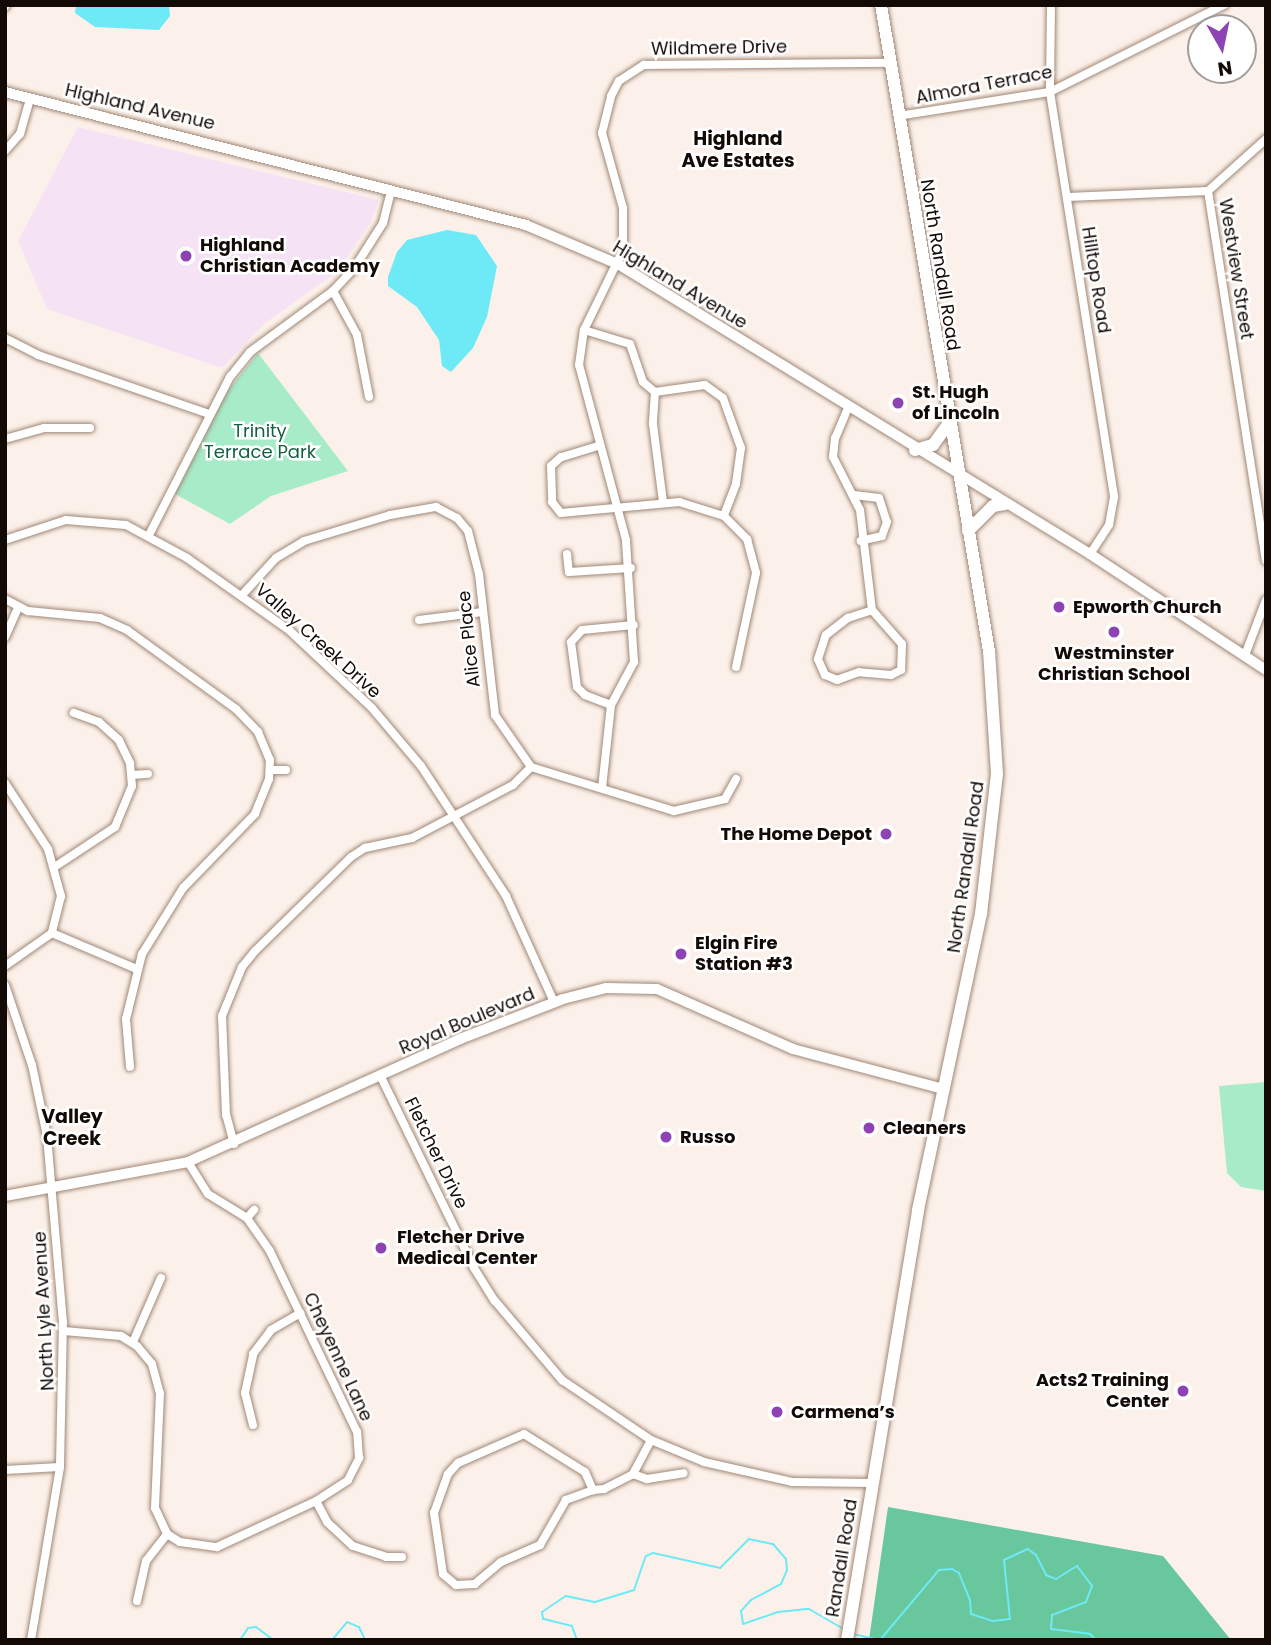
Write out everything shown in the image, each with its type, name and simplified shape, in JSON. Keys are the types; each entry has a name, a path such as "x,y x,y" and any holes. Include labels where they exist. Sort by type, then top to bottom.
{"main road":[{"name":"North Randall Road","path":"872,1483 943,1089 981,914 997,774 995,698 881,5"},
{"name":"Highland Avenue","path":"5,92 211,141 527,225 618,264 915,450 1090,554 1266,670"},
{"path":"915,450 933,445 948,424"},
{"path":"968,531 993,506 1005,504"},
{"name":"Randall Road","path":"847,1640 872,1483"}],"street":[{"name":"Hilltop Road","path":"1051,5 1050,92 1114,497 1109,525 1090,554"},
{"name":"Almora Terrace","path":"898,116 1050,92 1224,5"},
{"name":"Wildmere Drive","path":"618,264 624,216 602,125 614,90 630,72 658,64 890,63"},
{"path":"5,151 20,134 30,99"},
{"path":"1068,197 1208,191 1266,139"},
{"path":"149,535 209,414 250,352 333,291 371,245 391,191"},
{"name":"Westview Street","path":"1208,191 1266,560"},
{"path":"601,788 611,705 634,662 634,625 631,568 581,383 584,330 618,264"},
{"path":"333,291 358,335 369,397"},
{"path":"584,330 629,344 643,382 655,391 705,385 723,398 741,448 736,484 724,516"},
{"path":"5,338 38,355 209,414"},
{"path":"655,391 653,424 663,502"},
{"path":"848,408 835,438 833,457 854,495 872,610 902,644 901,670 891,675 859,672 837,680 825,675 818,663 825,635 848,618 872,610"},
{"path":"5,439 44,428 90,428"},
{"path":"598,446 554,461 549,472 552,502 569,515 679,502 724,516 747,539 756,573 736,667"},
{"path":"854,495 879,498 886,512 887,530 882,536 861,541"},
{"name":"Alice Place","path":"243,594 276,558 304,541 390,515 436,507 457,518 468,531 479,574 495,715 531,767"},
{"name":"Valley Creek Drive","path":"5,540 44,524 77,519 114,521 149,535 243,594 372,708 454,813 506,896 554,1002"},
{"path":"567,554 569,572 631,568"},
{"path":"5,599 18,608 88,615 127,631 250,722 263,741 271,770 255,814 183,888 152,934 137,969 126,1019 130,1066"},
{"path":"1245,655 1266,600"},
{"path":"5,637 18,608"},
{"path":"419,620 482,612"},
{"path":"611,705 585,695 578,687 571,642 582,630 634,625"},
{"path":"55,866 115,827 126,807 132,775 119,740 99,722 74,713"},
{"path":"234,1144 226,1115 222,1016 242,967 351,857 365,848 412,838 454,813 513,785 531,767 674,811 725,799 736,779"},
{"path":"271,770 286,770"},
{"path":"132,775 148,774"},
{"path":"5,783 55,866 61,896 52,933 5,966"},
{"path":"52,933 137,969"},
{"name":"North Lyle Avenue","path":"5,985 43,1108 54,1189 64,1331 60,1467 31,1640"},
{"name":"Royal Boulevard","path":"5,1196 188,1162 234,1144 380,1075 554,1002 606,988 657,989 793,1049 943,1089"},
{"name":"Fletcher Drive","path":"380,1075 495,1301 562,1380 651,1440 704,1462 775,1479 872,1483"},
{"name":"Cheyenne Lane","path":"167,1534 196,1548 217,1547 316,1501 351,1475 359,1458 359,1441 270,1251 247,1219 208,1194 188,1162"},
{"path":"247,1219 254,1210"},
{"path":"133,1342 161,1279"},
{"path":"253,1425 245,1393 253,1354 271,1330 300,1313"},
{"path":"64,1331 110,1332 133,1342 152,1364 159,1383 154,1502 167,1534 146,1561 137,1601"},
{"path":"593,1490 585,1472 527,1434 510,1438 458,1463 448,1474 434,1513 443,1574 456,1585 475,1584 501,1562 540,1545 562,1504 593,1490 614,1487 633,1474 651,1440"},
{"path":"5,1470 60,1467"},
{"path":"633,1474 647,1479 684,1473"},
{"path":"316,1501 327,1522 353,1546 378,1555 402,1557"}],"shaded area":[{"name":"Highland Christian Academy","path":"78,127 379,200 370,224 337,272 264,324 222,368 47,309 18,241"}],"green space":[{"name":"Trinity Terrace Park","path":"258,353 348,471 271,496 230,524 175,494 226,393"},
{"path":"1266,1082 1266,1191 1241,1187 1227,1173 1219,1086"},
{"path":"888,1507 1163,1556 1231,1640 869,1640"}],"water":[{"path":"76,5 169,5 170,16 159,30 95,27 75,13"},
{"path":"447,230 476,235 497,266 487,317 473,348 451,372 442,366 439,340 417,307 388,286 388,277 397,252 407,240"}],"waterway":[{"path":"577,1640 572,1626 543,1619 542,1612 566,1596 595,1602 634,1590 646,1556 653,1553 720,1568 749,1539 773,1544 786,1559 787,1570 781,1584 751,1600 741,1611 743,1624 778,1612 809,1609 842,1628"},
{"path":"880,1640 939,1570 952,1569 959,1573 970,1600 971,1614 993,1621 1010,1619 1004,1560 1028,1549 1036,1555 1046,1575 1056,1579 1077,1566 1092,1586 1086,1602 1052,1615 1051,1629 1090,1634 1096,1640"},
{"path":"332,1640 347,1622 359,1627 365,1640"},
{"path":"240,1640 248,1628 256,1627 273,1640"},
{"path":"853,1634 879,1640"}],"place":[{"name":"Highland Christian Academy","path":"186,256"},
{"name":"St. Hugh of Lincoln","path":"898,403"},
{"name":"Epworth Church","path":"1059,607"},
{"name":"Westminster Christian School","path":"1114,632"},
{"name":"The Home Depot","path":"886,834"},
{"name":"Elgin Fire Station #3","path":"681,954"},
{"name":"Cleaners","path":"869,1128"},
{"name":"Russo","path":"666,1137"},
{"name":"Fletcher Drive Medical Center","path":"381,1248"},
{"name":"Acts2 Training Center","path":"1183,1391"},
{"name":"Carmena’s","path":"777,1412"}],"district":[{"name":"Highland Ave Estates","path":"738,150"},
{"name":"Valley Creek","path":"72,1128"}]}
